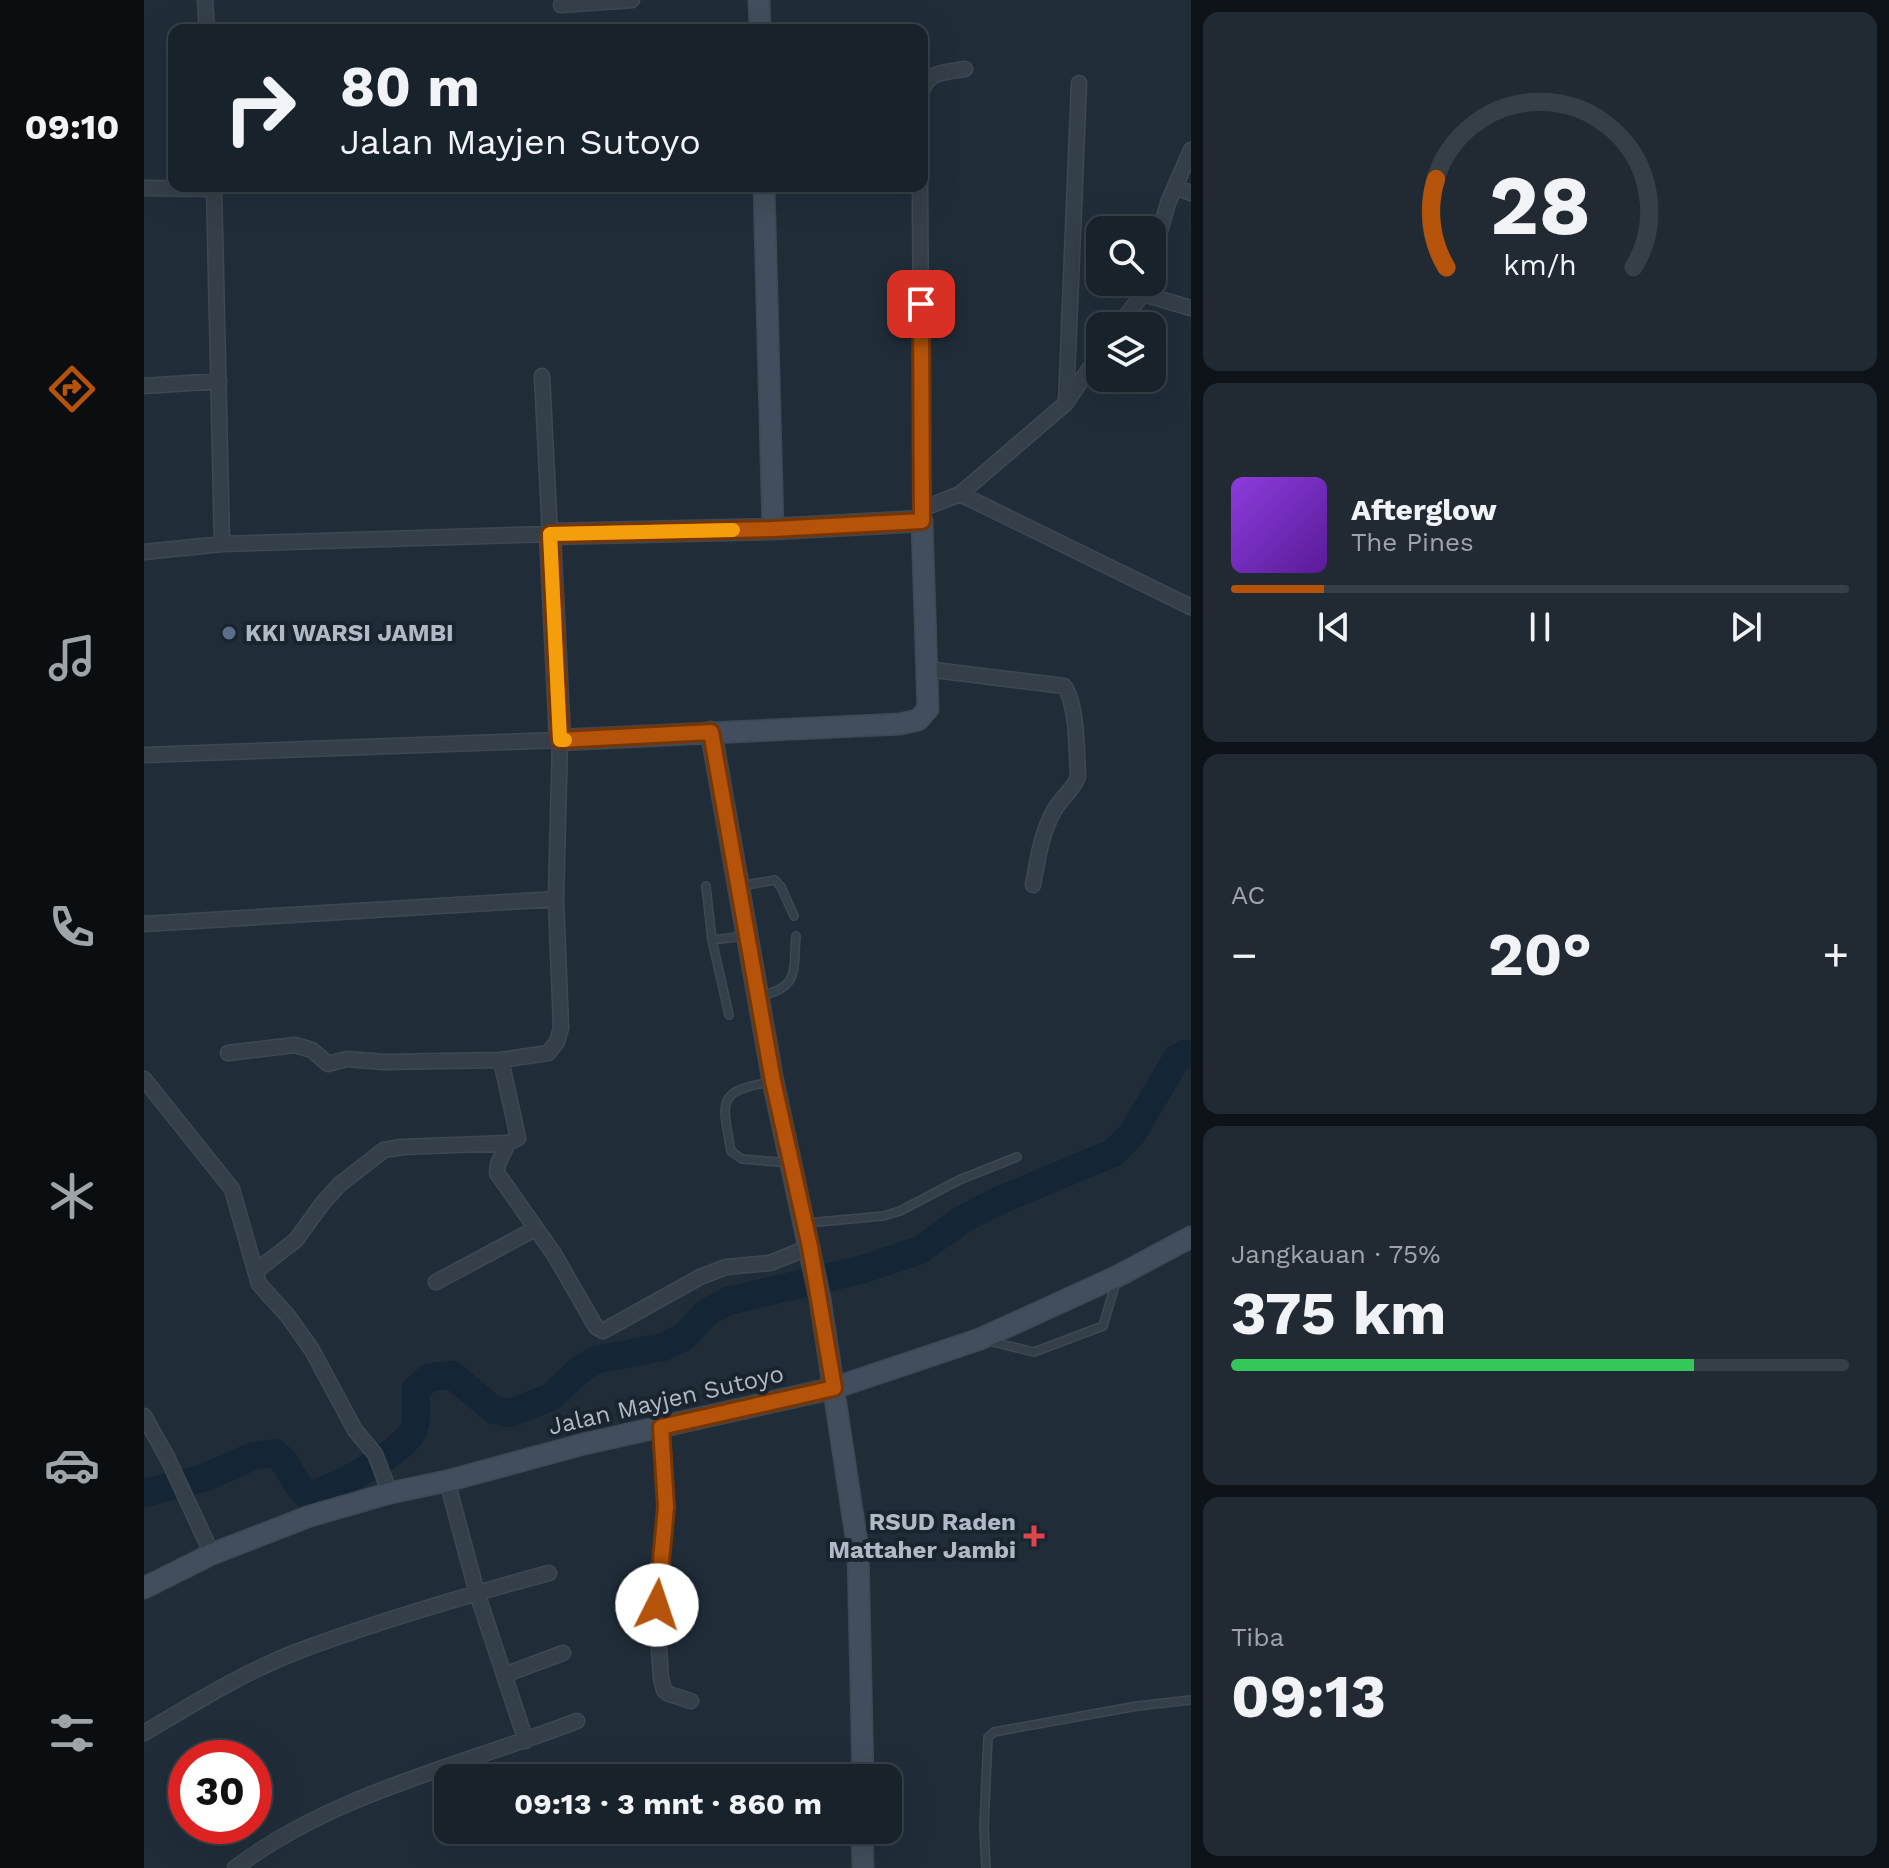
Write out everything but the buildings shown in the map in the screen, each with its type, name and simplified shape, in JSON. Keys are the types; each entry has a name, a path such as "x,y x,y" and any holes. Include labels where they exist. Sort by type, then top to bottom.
{"street":[{"path":"205,0 207,24"},
{"path":"561,5 632,0"},
{"path":"759,0 760,24"},
{"path":"928,80 937,73 965,69"},
{"path":"1066,403 1079,83"},
{"path":"1164,216 1191,150"},
{"path":"1175,187 1191,193"},
{"path":"144,188 168,188"},
{"path":"214,192 222,544"},
{"path":"764,192 773,529"},
{"path":"144,755 560,740 918,720 928,709 922,515 920,192"},
{"path":"1163,296 1191,308"},
{"path":"144,552 222,544 773,529 922,515 960,494 1066,403 1086,374"},
{"path":"228,1053 295,1045 312,1050 328,1064 363,1058 384,1062 501,1060 548,1053 557,1042 561,1028 556,899 560,740 542,376"},
{"path":"144,386 219,381"},
{"path":"960,494 1191,607"},
{"path":"926,669 1032,681 1067,689 1078,777 1046,826 1033,885"},
{"path":"711,732 773,1081 820,1299 858,1550 863,1764"},
{"path":"144,924 556,899"},
{"path":"256,1271 296,1240 340,1184 384,1150 508,1143 518,1138 501,1060"},
{"path":"144,1079 232,1189 259,1284 304,1339 355,1430 378,1460 390,1493"},
{"path":"508,1143 497,1173 554,1254 596,1327 603,1331 700,1277 726,1267 770,1263 811,1253"},
{"path":"436,1282 535,1229"},
{"name":"Jalan Mayjen Sutoyo","path":"144,1588 212,1554 310,1516 522,1460 834,1388 980,1339 1118,1276 1191,1237"},
{"path":"144,1416 168,1459 212,1554"},
{"path":"661,1427 666,1507 657,1621 661,1678 664,1690 669,1694 691,1701"},
{"path":"447,1481 477,1593 526,1741"},
{"path":"144,1733 214,1691 295,1653 477,1593 549,1573"},
{"path":"504,1675 563,1653"},
{"path":"235,1868 265,1846 357,1800 577,1721"},
{"path":"862,1844 863,1868"}],"lane":[{"path":"738,886 775,880 794,916"},
{"path":"706,886 712,940 729,1015"},
{"path":"712,940 747,936"},
{"path":"759,996 779,992 788,984 796,936"},
{"path":"773,1081 742,1086 732,1093 724,1112 731,1151 742,1159 755,1162 792,1163"},
{"path":"805,1223 883,1216 900,1211 959,1180 1017,1157"},
{"path":"980,1339 1034,1352 1103,1326 1118,1276"},
{"path":"986,1868 984,1827 988,1737 994,1732 1137,1706 1191,1700"}],"waterway":[{"path":"144,1493 204,1478 253,1456 275,1453 307,1495 318,1492 363,1471 404,1442 415,1424 416,1389 430,1377 452,1375 494,1410 510,1413 551,1397 577,1372 595,1360 663,1347 684,1337 706,1313 728,1301 864,1269 920,1250 963,1219 998,1201 1113,1153 1132,1134 1177,1058 1191,1055"}],"slow traffic":[{"path":"565,740 560,740 550,534 733,530"}],"place":[{"name":"KKI WARSI JAMBI","path":"229,633"},
{"name":"RSUD Raden Mattaher Jambi","path":"1034,1536"}],"route":[{"path":"657,1605 666,1507 661,1427 834,1388 810,1247 773,1081 711,732 560,740 550,534 773,529 922,521 921,304"}]}
